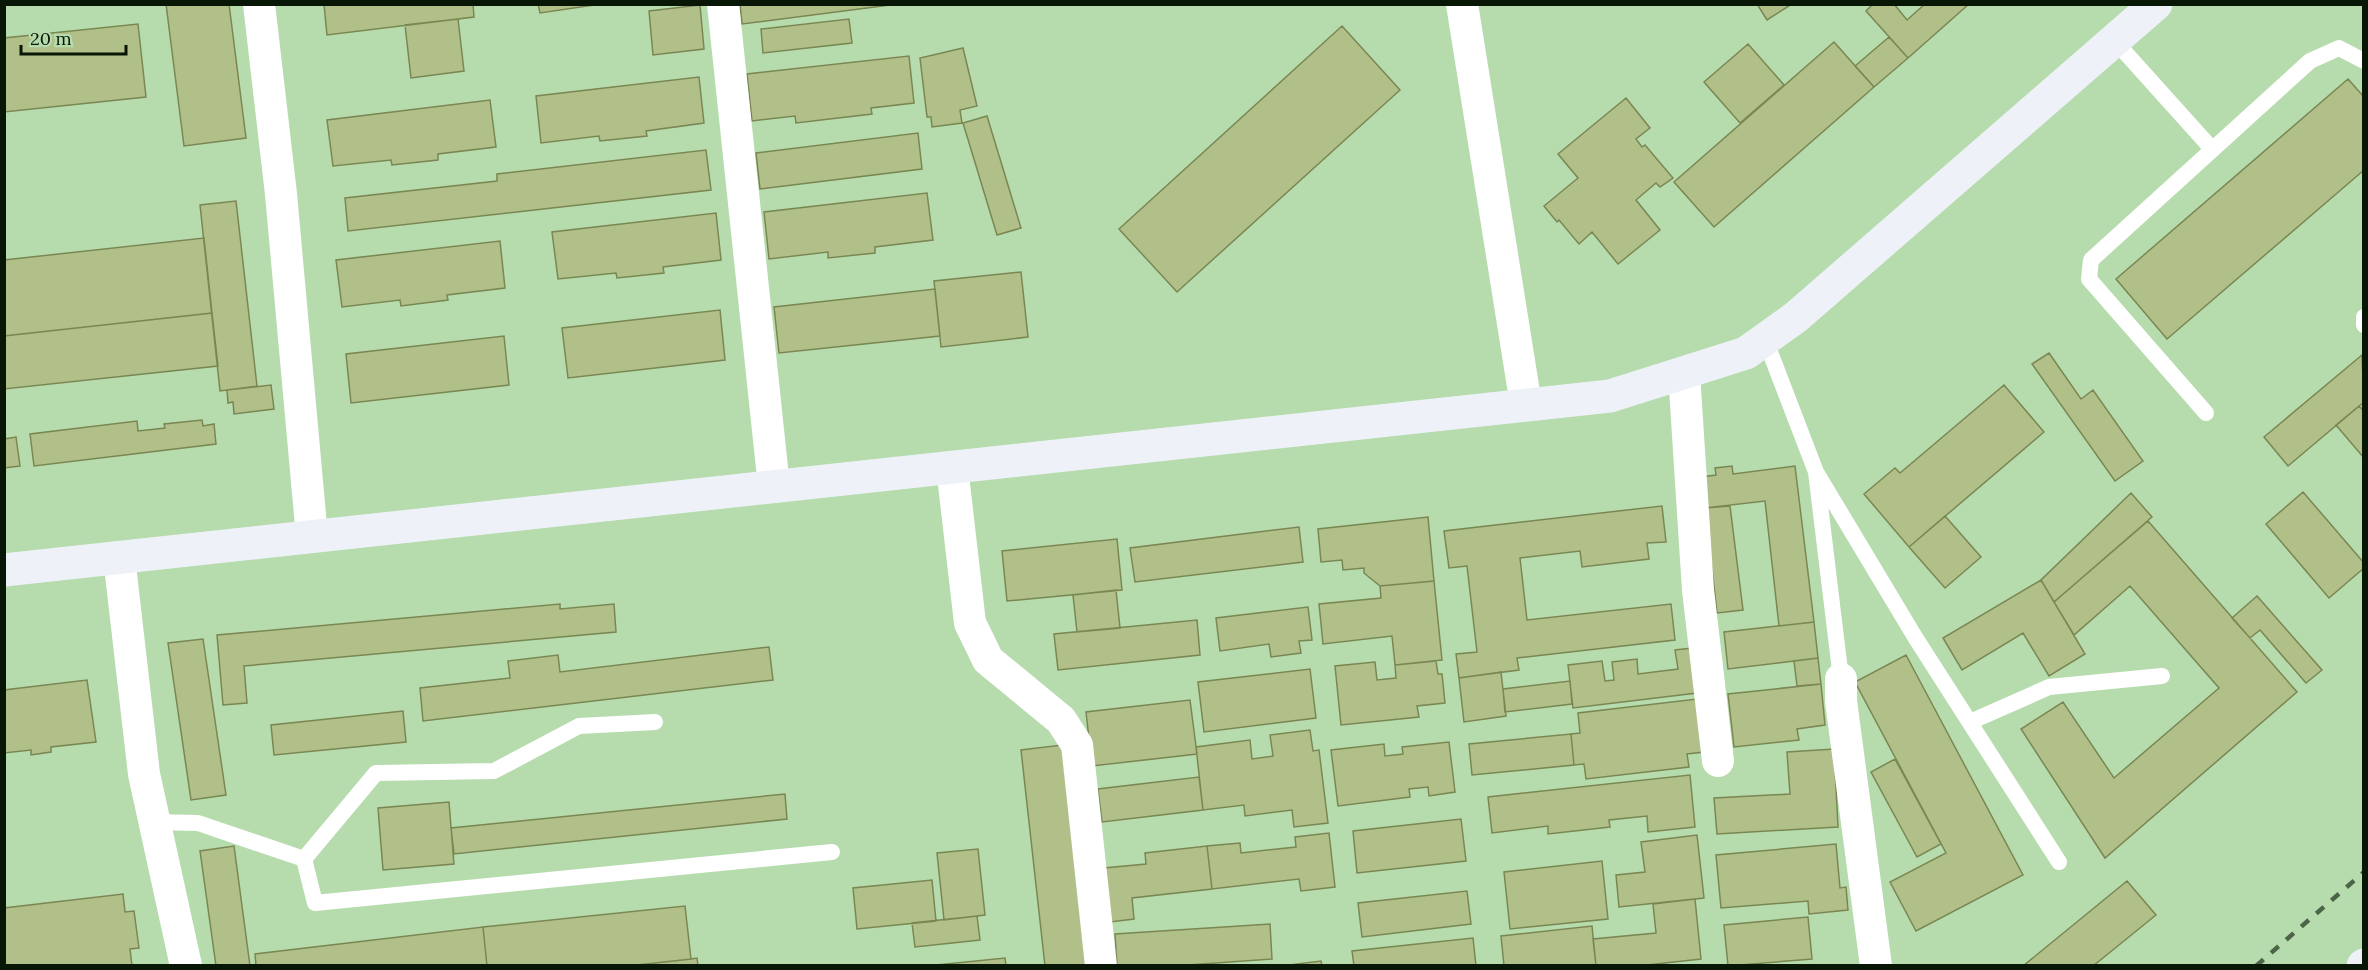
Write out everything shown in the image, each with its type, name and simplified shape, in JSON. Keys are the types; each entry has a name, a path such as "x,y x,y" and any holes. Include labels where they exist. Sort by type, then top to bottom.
{"street":[{"path":"258,4 281,194 312,537"},
{"path":"723,4 774,487"},
{"path":"1462,4 1526,405"},
{"path":"4,570 1610,396 1746,353 1796,318 2156,4"},
{"path":"1684,373 1698,590 1719,761"},
{"path":"952,467 970,623 988,660 1061,720 1077,746 1101,966"},
{"path":"119,557 144,774 186,966"},
{"path":"1841,679 1841,701 1876,966"}],"lane":[{"path":"2114,40 2212,149"},
{"path":"2206,413 2089,279 2091,260 2310,61 2339,48 2364,61"},
{"path":"2364,317 2364,325"},
{"path":"1765,339 1816,472 1915,637 2059,862"},
{"path":"1816,472 1841,679"},
{"path":"1970,722 2049,687 2162,676"},
{"path":"304,859 376,773 494,771 579,726 655,722"},
{"path":"154,822 198,823 304,859"},
{"path":"304,859 315,903 832,852"}],"building":[{"path":"166,4 229,4 246,138 184,146"},
{"path":"324,4 473,4 474,17 327,35"},
{"path":"538,4 601,4 540,13"},
{"path":"740,4 898,4 742,24"},
{"path":"1757,4 1792,4 1767,20"},
{"path":"1873,4 1894,4 1907,20 1925,4 1969,4 1908,58 1866,11"},
{"path":"700,5 704,49 653,55 649,11"},
{"path":"458,19 464,71 411,78 405,25"},
{"path":"849,19 852,43 763,53 761,29"},
{"path":"138,24 146,97 4,112 4,38"},
{"path":"1342,26 1400,90 1177,292 1119,229"},
{"path":"1889,37 1908,58 1874,87 1855,66"},
{"path":"1834,42 1874,87 1714,227 1674,182"},
{"path":"1748,44 1784,85 1740,123 1704,82"},
{"path":"963,48 977,106 960,110 962,123 932,127 931,117 927,117 920,58"},
{"path":"909,56 914,103 871,108 872,114 796,123 795,116 752,121 747,74"},
{"path":"699,77 704,123 646,131 647,136 600,141 599,136 541,143 536,96"},
{"path":"2348,79 2364,97 2364,170 2167,339 2116,279"},
{"path":"1626,98 1650,128 1636,139 1642,147 1645,145 1673,178 1660,187 1656,183 1636,200 1660,230 1618,264 1592,232 1579,244 1544,206 1578,178 1558,154"},
{"path":"490,100 496,147 438,154 438,160 392,165 391,160 333,166 327,120"},
{"path":"987,116 1021,228 997,235 963,123"},
{"path":"918,133 922,169 760,189 756,153"},
{"path":"706,150 711,190 348,231 345,198 497,181 497,174"},
{"path":"927,193 933,240 875,247 875,253 828,258 828,252 769,259 764,212"},
{"path":"236,201 257,386 220,391 200,205"},
{"path":"716,213 721,260 663,267 664,273 617,278 616,273 558,279 552,232"},
{"path":"204,238 212,313 4,336 4,260"},
{"path":"500,241 505,288 447,295 448,300 401,306 400,300 342,307 336,260"},
{"path":"1021,272 1028,337 941,347 934,281"},
{"path":"935,289 940,336 779,353 774,307"},
{"path":"720,310 725,360 568,378 562,328"},
{"path":"212,313 218,366 4,389 4,336"},
{"path":"504,336 509,385 351,403 346,354"},
{"path":"2049,353 2081,399 2093,390 2143,461 2115,481 2032,364"},
{"path":"2362,355 2364,402 2288,466 2264,437"},
{"path":"271,385 274,409 234,414 233,402 228,403 227,390"},
{"path":"2004,385 2044,432 1909,547 1864,494 1895,468 1900,473"},
{"path":"2359,406 2364,411 2364,458 2336,425"},
{"path":"202,420 203,426 214,424 216,444 34,466 30,434 137,421 138,431 165,428 164,424"},
{"path":"16,437 20,466 4,468 4,439"},
{"path":"1732,466 1733,474 1795,466 1814,622 1779,626 1765,501 1705,508 1701,477 1716,475 1715,468"},
{"path":"2303,492 2364,563 2364,568 2329,598 2266,524"},
{"path":"2131,493 2152,517 2054,602 2041,580"},
{"path":"1662,506 1666,542 1647,543 1649,559 1582,567 1580,551 1520,558 1527,620 1671,604 1675,640 1517,658 1519,670 1459,678 1456,654 1477,652 1467,566 1449,568 1444,531"},
{"path":"1730,506 1743,610 1717,613 1705,508"},
{"path":"1945,516 1981,557 1945,588 1909,547"},
{"path":"1428,517 1434,581 1380,586 1364,573 1364,568 1343,570 1342,560 1321,562 1318,529"},
{"path":"2148,521 2297,692 2105,858 2021,729 2063,702 2114,778 2219,688 2130,586 2074,635 2054,602"},
{"path":"1299,527 1303,562 1135,582 1130,548"},
{"path":"1117,539 1122,590 1007,601 1002,551"},
{"path":"2041,580 2085,654 2049,676 2023,633 1962,670 1943,638"},
{"path":"1434,581 1442,660 1395,665 1392,636 1323,644 1319,604 1381,598 1380,586"},
{"path":"1116,590 1120,628 1077,632 1073,595"},
{"path":"2257,596 2322,670 2306,683 2260,630 2250,638 2232,618"},
{"path":"560,604 560,609 614,604 616,632 244,666 247,703 223,705 217,635"},
{"path":"1308,607 1312,640 1299,641 1301,653 1271,657 1269,644 1220,651 1216,618"},
{"path":"1197,620 1200,655 1058,670 1054,634"},
{"path":"1814,622 1818,658 1728,669 1724,632"},
{"path":"203,639 226,795 191,800 168,643"},
{"path":"769,647 773,680 423,721 420,688 510,678 508,661 558,655 560,672"},
{"path":"1692,648 1697,693 1573,708 1568,665 1602,661 1605,681 1614,680 1612,662 1637,659 1638,674 1678,669 1675,650"},
{"path":"1906,655 2023,875 1916,931 1890,882 1946,853 1855,682"},
{"path":"1818,658 1821,684 1797,686 1794,661"},
{"path":"1436,661 1438,674 1442,674 1445,703 1417,706 1419,717 1341,725 1335,666 1375,662 1377,680 1396,678 1395,665"},
{"path":"1310,669 1316,718 1204,732 1198,682"},
{"path":"1501,672 1506,716 1464,722 1459,678"},
{"path":"87,680 96,742 51,747 51,752 31,755 31,750 4,753 4,690"},
{"path":"1570,681 1572,704 1505,712 1503,689"},
{"path":"1821,684 1825,725 1797,729 1799,740 1734,747 1728,694"},
{"path":"1697,699 1704,752 1687,754 1689,767 1586,779 1584,764 1574,765 1571,734 1580,733 1578,713"},
{"path":"1190,700 1197,754 1092,766 1086,712"},
{"path":"403,711 406,742 274,755 271,725"},
{"path":"1310,730 1313,751 1319,750 1328,823 1294,827 1292,810 1245,816 1244,805 1203,810 1196,747 1250,740 1252,759 1273,756 1270,735"},
{"path":"1571,734 1574,765 1472,775 1469,744"},
{"path":"1449,742 1455,792 1429,796 1428,787 1409,789 1410,797 1338,806 1331,750 1384,744 1385,756 1403,754 1402,747"},
{"path":"1062,745 1086,966 1045,966 1021,750"},
{"path":"1834,749 1838,827 1717,834 1714,798 1790,794 1787,752"},
{"path":"1895,759 1941,844 1917,857 1871,772"},
{"path":"1690,775 1695,827 1648,832 1647,816 1609,820 1610,827 1548,834 1548,826 1492,833 1488,797"},
{"path":"1199,777 1203,810 1102,822 1098,789"},
{"path":"785,794 787,819 454,854 451,828"},
{"path":"449,802 454,864 383,870 378,808"},
{"path":"1461,819 1466,861 1357,873 1353,831"},
{"path":"1329,833 1335,887 1301,891 1299,879 1212,889 1207,846 1240,843 1241,853 1296,847 1295,837"},
{"path":"1697,835 1704,898 1619,907 1616,875 1645,872 1641,842"},
{"path":"1836,844 1840,888 1846,887 1848,910 1809,914 1808,901 1721,908 1716,855"},
{"path":"234,846 250,966 216,966 200,851"},
{"path":"1207,846 1212,889 1132,898 1134,919 1110,922 1104,868 1146,864 1145,853"},
{"path":"978,849 985,915 944,920 937,853"},
{"path":"1602,861 1608,919 1510,929 1504,872"},
{"path":"932,880 936,921 857,929 853,888"},
{"path":"2127,881 2156,915 2093,966 2023,966"},
{"path":"1467,891 1471,924 1362,937 1358,903"},
{"path":"123,894 125,912 134,911 139,948 130,949 132,966 4,966 4,908"},
{"path":"1695,899 1701,959 1638,966 1596,966 1593,939 1656,933 1653,904"},
{"path":"685,906 691,959 628,966 487,966 483,927"},
{"path":"977,916 980,940 915,947 912,923"},
{"path":"1808,917 1812,959 1728,966 1724,925"},
{"path":"1270,924 1272,959 1174,966 1117,966 1115,934"},
{"path":"1592,926 1596,966 1504,966 1501,936"},
{"path":"483,927 487,966 256,966 255,954"},
{"path":"1473,938 1476,966 1354,966 1352,951"},
{"path":"697,958 698,966 628,966 691,959"},
{"path":"1005,958 1006,966 936,965"},
{"path":"1321,961 1322,966 1281,966"}],"railway":[{"path":"2256,966 2364,872"}]}
